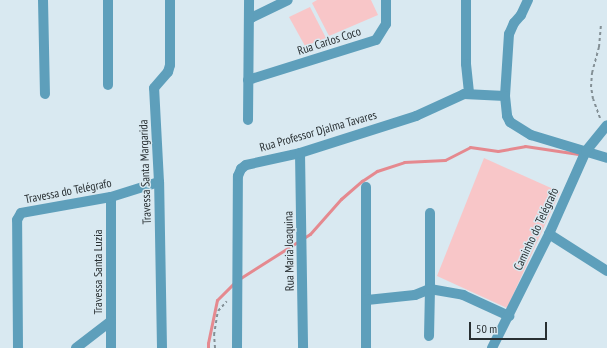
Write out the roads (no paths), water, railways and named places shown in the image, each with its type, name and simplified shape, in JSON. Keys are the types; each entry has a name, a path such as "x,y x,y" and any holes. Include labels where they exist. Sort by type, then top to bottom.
{"street":[{"path":"44,0 45,94"},
{"path":"108,0 108,85"},
{"name":"Travessa Santa Margarida","path":"162,348 159,182 154,88 168,72 170,65 170,0"},
{"path":"248,120 249,0"},
{"path":"249,19 288,0"},
{"name":"Rua Carlos Coco","path":"248,80 376,40 386,24 386,0"},
{"path":"466,0 466,64 469,94"},
{"path":"528,0 521,16 514,23 509,34 505,96 507,116 510,122 531,136 607,158"},
{"name":"Rua Professor Djalma Tavares","path":"237,348 238,176 241,169 246,165 300,153 416,116 464,94 505,96"},
{"name":"Caminho do Telégrafo","path":"492,348 549,234 586,151 606,126"},
{"name":"Rua Maria Joaquina","path":"300,153 303,348"},
{"name":"Travessa do Telégrafo","path":"18,348 19,216 23,212 111,197 159,182"},
{"path":"366,187 366,348"},
{"name":"Travessa Santa Luzia","path":"111,197 111,348"},
{"path":"429,336 430,212"},
{"path":"549,234 607,271"},
{"path":"366,300 415,295 430,289 463,295 509,316"},
{"path":"76,348 111,321"}],"waterway":[{"path":"239,279 310,234 341,199 362,181 377,171 404,162 445,160 470,147 498,151 525,146 578,154"},
{"path":"208,348 217,300 235,282"}]}
